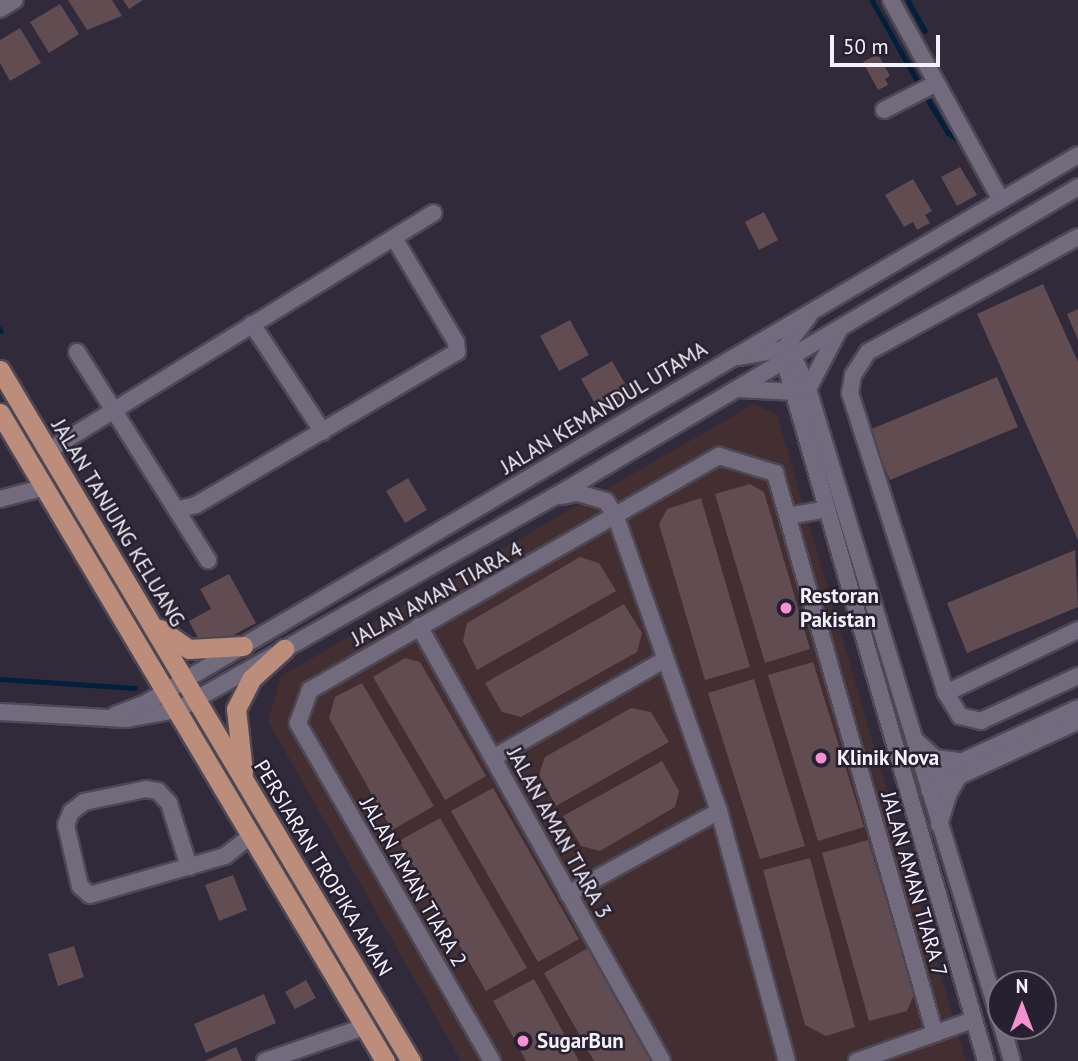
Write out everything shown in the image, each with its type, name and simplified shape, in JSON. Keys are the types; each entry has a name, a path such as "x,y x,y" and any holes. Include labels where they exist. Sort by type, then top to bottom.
{"main road":[{"name":"JALAN TANJUNG KELUANG","path":"0,370 197,699"},
{"path":"0,413 384,1061"},
{"path":"149,619 189,649 243,646"},
{"path":"244,778 236,709 251,679 284,649"},
{"name":"PERSIARAN TROPIKA AMAN","path":"197,699 411,1061"}],"street":[{"path":"0,9 15,0"},
{"path":"891,0 1001,200"},
{"path":"884,110 937,83"},
{"path":"729,359 1078,155"},
{"path":"0,712 140,718 177,710 552,498 787,354 841,326 1078,187"},
{"path":"48,451 113,408 435,214"},
{"path":"1078,237 868,352 853,375 850,393 946,693 960,716 981,721 1078,676"},
{"path":"179,509 196,505 457,352 456,342 394,238"},
{"path":"787,354 815,309"},
{"path":"252,324 323,432"},
{"path":"841,326 802,390 827,509 986,1061"},
{"path":"77,352 179,509 208,560"},
{"path":"787,354 802,390 914,738 925,785 987,980"},
{"name":"JALAN KEMANDUL UTAMA","path":"112,716 165,692 729,359 787,354"},
{"path":"728,391 754,387 802,390"},
{"name":"JALAN AMAN TIARA 7","path":"616,517 719,456 775,473 935,1034"},
{"path":"0,499 45,487"},
{"path":"552,498 578,493 606,501 616,517 719,811 787,1061"},
{"path":"788,516 827,509"},
{"name":"JALAN AMAN TIARA 4","path":"298,723 310,691 419,626 616,517"},
{"name":"JALAN AMAN TIARA 3","path":"419,626 662,1061"},
{"path":"946,693 1078,630"},
{"path":"493,758 666,659"},
{"path":"939,825 951,787 961,769 1078,708"},
{"path":"912,809 925,785 1078,721"},
{"name":"JALAN AMAN TIARA 2","path":"298,723 492,1061"},
{"path":"914,738 935,758 961,769"},
{"path":"901,770 925,785"},
{"path":"189,867 169,803 158,790 146,789 84,802 71,812 66,825 80,886 90,895 189,867 225,856 251,836"},
{"path":"568,894 719,811"},
{"path":"857,1061 973,1020"},
{"path":"265,1061 364,1027"},
{"path":"1006,1040 1012,1061"}],"shaded area":[{"path":"754,404 777,415 966,1061 461,1061 268,721 281,676"}],"building":[{"path":"68,0 112,0 122,16 87,30"},
{"path":"123,0 143,0 129,9"},
{"path":"60,4 79,34 49,53 30,22"},
{"path":"20,28 41,63 10,81 0,63 0,40"},
{"path":"878,54 890,76 885,79 888,85 878,90 863,62"},
{"path":"960,167 977,195 957,206 941,177"},
{"path":"913,179 932,211 925,215 930,223 917,230 913,222 904,227 885,195"},
{"path":"764,212 778,240 759,250 745,222"},
{"path":"1043,284 1078,362 1078,540 977,314"},
{"path":"1078,309 1078,340 1067,314"},
{"path":"570,320 589,355 559,371 540,336"},
{"path":"612,361 631,394 600,412 581,379"},
{"path":"997,377 1018,427 890,480 869,430"},
{"path":"408,478 427,510 405,523 386,491"},
{"path":"750,484 764,492 810,649 765,663 715,494"},
{"path":"701,498 750,667 705,680 659,524 667,509"},
{"path":"1075,550 1078,607 967,653 947,603"},
{"path":"580,557 599,563 616,591 477,670 463,641 467,623"},
{"path":"229,574 256,623 213,646 199,640 189,621 211,609 200,589"},
{"path":"624,604 642,633 637,652 521,717 502,712 485,683"},
{"path":"405,658 420,662 486,776 445,800 373,677"},
{"path":"813,662 864,827 818,841 768,675"},
{"path":"754,679 805,846 760,859 708,693"},
{"path":"362,683 434,806 392,830 329,718 335,697"},
{"path":"631,708 651,712 669,742 556,806 539,775 545,757"},
{"path":"662,761 679,791 675,807 600,851 581,846 563,816"},
{"path":"493,788 579,939 538,962 451,811"},
{"path":"440,818 527,968 486,991 399,841"},
{"path":"868,840 914,994 907,1011 869,1021 822,853"},
{"path":"810,858 855,1027 826,1036 805,1025 763,870"},
{"path":"233,875 247,910 219,921 205,885"},
{"path":"74,946 84,977 58,986 48,954"},
{"path":"588,948 652,1061 594,1061 544,973"},
{"path":"534,979 579,1061 526,1061 493,1001"},
{"path":"306,980 316,998 295,1009 285,992"},
{"path":"264,994 276,1023 206,1053 194,1024"},
{"path":"236,1047 242,1061 205,1061"}],"waterway":[{"path":"872,0 917,80"},
{"path":"908,0 925,31"},
{"path":"929,101 948,133 961,141"},
{"path":"0,679 135,688"}],"place":[{"name":"Restoran Pakistan","path":"786,608"},
{"name":"Klinik Nova","path":"821,758"},
{"name":"SugarBun","path":"523,1041"}]}
